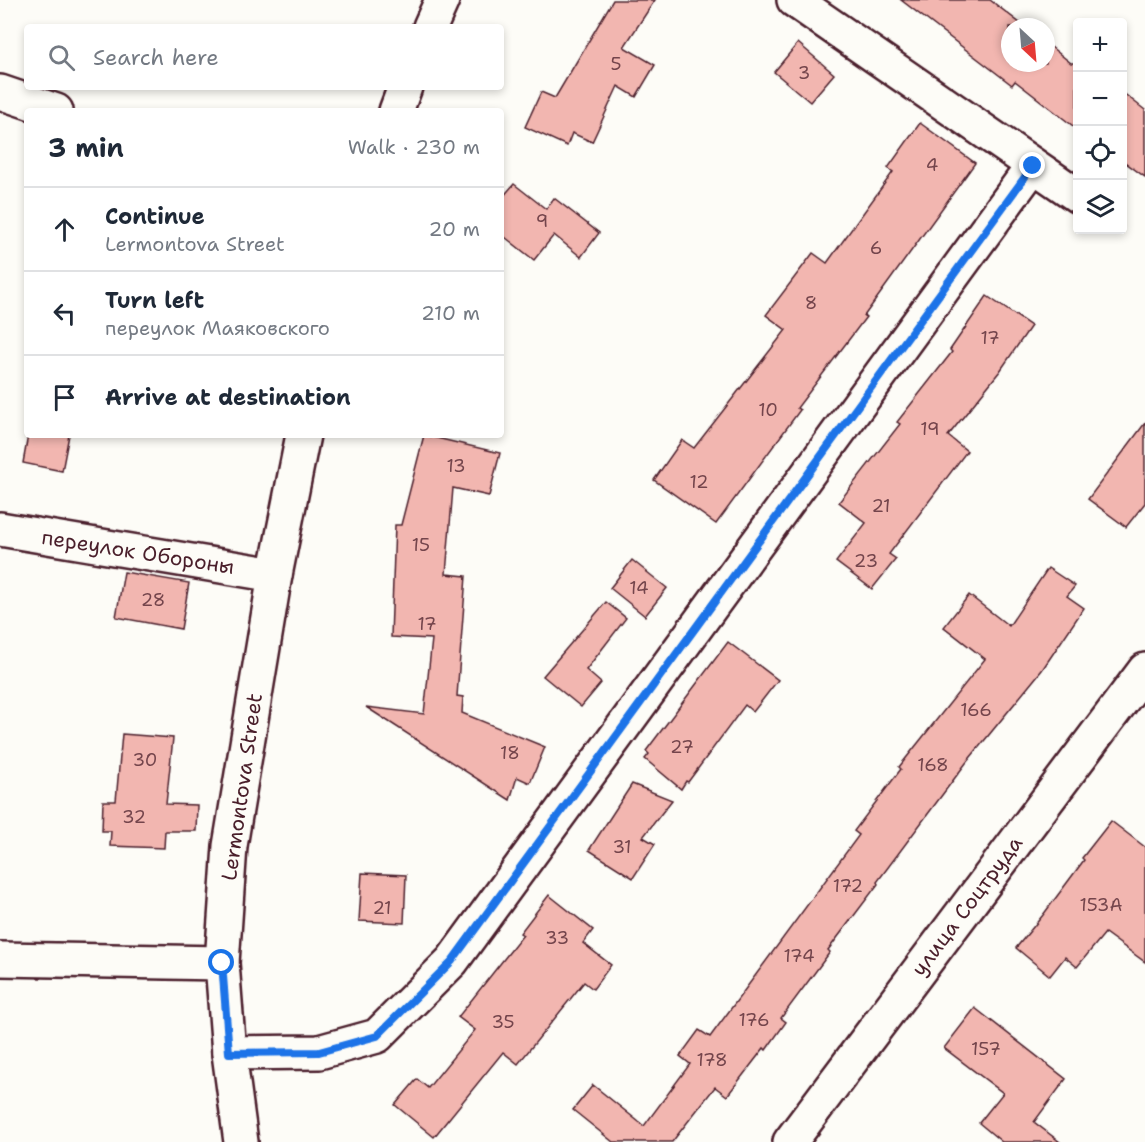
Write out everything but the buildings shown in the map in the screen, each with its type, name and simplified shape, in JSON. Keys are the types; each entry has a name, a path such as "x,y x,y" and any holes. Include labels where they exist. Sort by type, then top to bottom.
{"street":[{"path":"431,24 442,0"},
{"path":"794,0 1073,193"},
{"path":"397,108 404,90"},
{"path":"0,92 47,108"},
{"path":"229,1053 319,1052 377,1036 452,961 1033,166"},
{"name":"Lermontova Street","path":"241,1142 229,1053 222,963 230,846 275,575 302,438"},
{"name":"переулок Обороны","path":"0,529 275,575"},
{"name":"улица Соцтруда","path":"790,1142 1145,670"},
{"path":"0,959 222,963"}],"route":[{"path":"222,963 229,1053 319,1052 377,1036 452,961 1033,166"}]}
